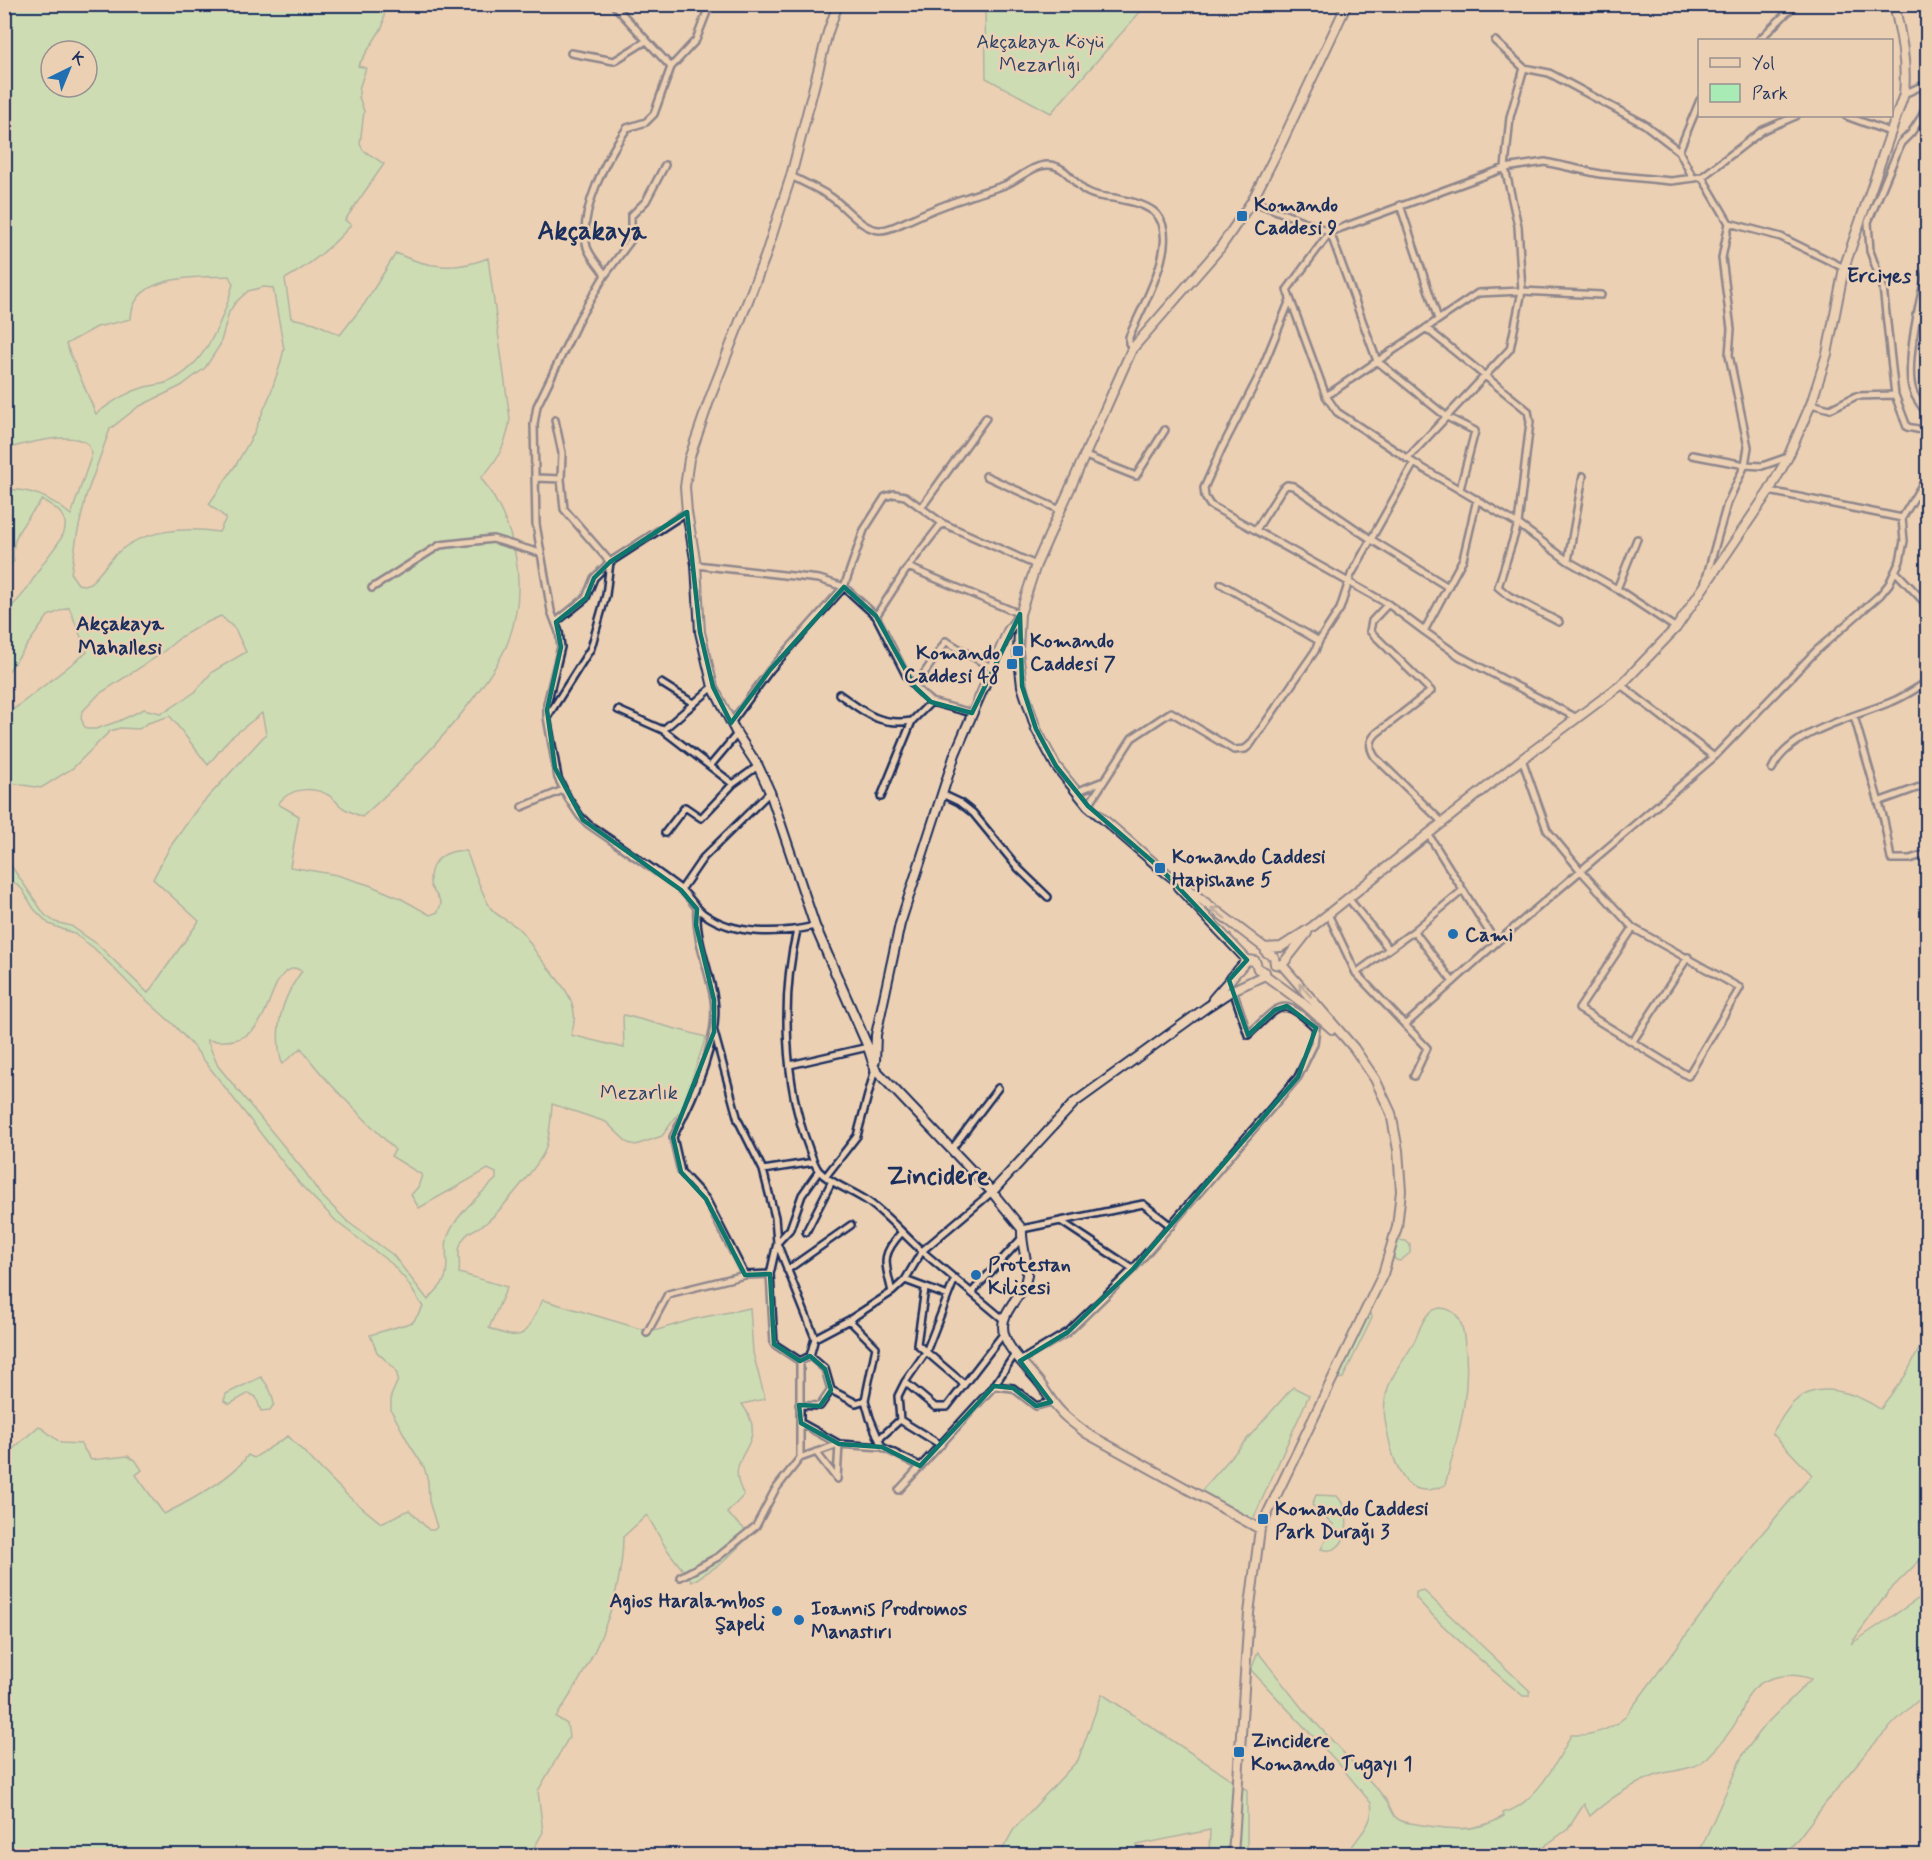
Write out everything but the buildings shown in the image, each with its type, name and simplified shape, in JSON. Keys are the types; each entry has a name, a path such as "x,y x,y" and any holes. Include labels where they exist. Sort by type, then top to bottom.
{"street":[{"path":"613,4 671,67"},
{"path":"605,274 587,246 587,210 612,150 627,128 646,122 654,114 671,67 696,40 710,4"},
{"path":"838,4 828,32 791,176 765,257 710,398 689,459 685,487 687,512 696,565 700,632 713,687 736,734 758,766 770,792 815,926 868,1047 875,1069 992,1192 1022,1229 1021,1239 1027,1276 1021,1293 1004,1320 1004,1333 1018,1358 1041,1384 1051,1402 1086,1433 1260,1529"},
{"path":"1233,1856 1249,1613 1260,1529 1383,1274 1397,1227 1401,1191 1399,1160 1391,1113 1375,1079 1354,1048 1274,957 1160,868 1088,806 1056,766 1036,729 1022,686 1018,651 1020,614 1036,565 1131,349 1220,248 1252,201 1347,4"},
{"path":"1759,39 1796,4"},
{"path":"1894,4 1906,72 1905,94 1890,132 1865,219 1870,251 1883,287 1895,395 1907,427 1927,428 1928,439"},
{"path":"571,54 614,61 646,41"},
{"path":"1495,41 1524,68 1549,73 1644,124 1679,151 1693,178"},
{"path":"1407,459 1510,349 1522,291 1518,226 1505,168 1510,117 1524,68"},
{"path":"1905,94 1928,83"},
{"path":"1207,1006 1251,960 1265,950 1281,947 1312,927 1575,717 1621,685 1676,628 1769,491 1788,457 1811,404 1827,354 1844,268 1901,143 1922,116 1928,100"},
{"path":"1679,151 1698,105"},
{"path":"1676,628 1617,589 1568,561 1518,524 1407,459 1337,412 1326,396 1287,290 1330,232 1505,168 1545,162 1600,174 1671,181 1702,177 1763,130 1794,117"},
{"path":"1849,117 1890,132"},
{"path":"665,165 646,201 631,216 631,240 605,274 580,317 537,406 534,424 536,524 551,611 561,646 547,717 555,768 563,790 588,824 681,890 697,909 717,921 734,927 771,932 815,926"},
{"path":"791,176 830,196 869,227 880,230 889,229 933,208 1002,186 1035,168 1047,165 1064,171 1091,194 1132,202 1152,210 1160,220 1165,232 1165,245 1153,282 1129,337 1131,349"},
{"path":"1702,177 1729,223 1722,258 1731,329 1729,355 1748,447 1745,465 1727,504 1703,590"},
{"path":"1252,201 1330,232 1377,361 1447,417 1475,431 1460,489"},
{"path":"1400,205 1438,319"},
{"path":"1729,223 1781,237 1844,268"},
{"path":"1928,267 1916,315 1912,384 1917,398 1928,415"},
{"path":"1326,396 1478,293 1522,291 1601,296"},
{"path":"1290,300 1259,376 1204,488 1205,497 1210,505 1388,604 1459,657 1575,717"},
{"path":"1916,315 1928,321"},
{"path":"1426,328 1524,406 1530,416 1518,524 1498,586 1509,596 1559,622"},
{"path":"1811,404 1830,409 1856,396 1895,395"},
{"path":"921,508 986,418"},
{"path":"547,717 591,648 606,595 610,562 564,509 561,479 562,453 555,420"},
{"path":"1083,455 1136,476 1165,430"},
{"path":"1692,455 1762,466 1788,457"},
{"path":"1088,806 1132,738 1171,712 1234,750 1245,749 1274,712 1315,651 1336,615 1349,581 1414,463"},
{"path":"1405,1025 1496,943 1714,758 1816,651 1880,595 1896,572 1904,541 1902,518 1928,475"},
{"path":"986,476 1060,510"},
{"path":"1568,561 1583,476"},
{"path":"536,478 561,479"},
{"path":"1256,530 1282,489 1290,485 1448,587"},
{"path":"1769,491 1902,518"},
{"path":"731,723 770,670 844,587 864,530 885,497 894,494 905,496 942,523 1036,565"},
{"path":"1424,631 1463,559 1477,499"},
{"path":"556,622 586,598 594,578 610,562 687,512"},
{"path":"876,616 908,567 942,523"},
{"path":"372,588 440,545 493,539 540,553"},
{"path":"1617,589 1637,539"},
{"path":"696,565 819,579 844,587 876,616 907,677 915,687 931,702 972,713"},
{"path":"908,567 1020,614"},
{"path":"1896,572 1928,606"},
{"path":"1221,584 1319,641"},
{"path":"1388,604 1372,621 1370,631 1431,691 1377,733 1371,740 1370,748 1375,757 1442,822"},
{"path":"826,1176 857,1136 875,1069 876,1035 900,924 942,794 972,713 1008,631 1020,614"},
{"path":"915,687 946,641 992,668"},
{"path":"1772,769 1783,752 1806,736 1893,702 1928,681"},
{"path":"661,683 693,703"},
{"path":"1621,685 1714,758"},
{"path":"663,730 713,687"},
{"path":"839,694 879,720 896,723 912,721"},
{"path":"880,797 912,721 931,702"},
{"path":"618,710 663,730 733,784"},
{"path":"1854,716 1887,831 1891,859 1911,860 1928,853"},
{"path":"711,765 736,734"},
{"path":"1522,759 1547,830 1633,928 1740,988 1688,1076 1579,1009 1633,928"},
{"path":"665,833 685,807 701,818 733,784 758,766"},
{"path":"1076,792 1102,782"},
{"path":"1878,802 1928,784"},
{"path":"522,807 563,790"},
{"path":"681,890 703,858 770,792"},
{"path":"942,794 959,802 973,813 1019,869 1048,897"},
{"path":"1428,834 1496,943"},
{"path":"1160,868 1258,969 1305,1004 1354,1048"},
{"path":"1356,973 1414,931 1463,890"},
{"path":"1348,898 1389,949"},
{"path":"697,909 696,925 714,1000 714,1032 738,1120 764,1170 775,1217 777,1244 815,1338 810,1356 800,1361"},
{"path":"1328,914 1356,973 1427,1048 1414,1076"},
{"path":"815,1338 849,1320 892,1292 905,1280 922,1251 992,1192 1074,1103 1207,1006 1272,969 1312,927"},
{"path":"797,930 792,953 788,1016 790,1065 800,1124 814,1162 819,1171 832,1181 869,1202 922,1251 1004,1320"},
{"path":"1414,931 1453,982"},
{"path":"1633,1041 1688,957"},
{"path":"899,1490 1018,1358 1068,1332 1133,1269 1298,1077 1314,1044 1316,1028 1298,1011 1287,1006 1275,1010 1248,1035 1233,990"},
{"path":"714,1032 689,1106 673,1137 681,1172 706,1199 745,1275"},
{"path":"790,1065 868,1047"},
{"path":"951,1150 998,1088"},
{"path":"764,1170 814,1162"},
{"path":"800,1361 774,1344 770,1274 777,1244 790,1229 802,1195 819,1171"},
{"path":"806,1232 832,1181"},
{"path":"1022,1229 1143,1204 1171,1226"},
{"path":"1062,1222 1133,1269"},
{"path":"787,1270 851,1225"},
{"path":"892,1292 885,1263 889,1247 902,1232"},
{"path":"972,1292 1021,1239"},
{"path":"647,1334 668,1294 745,1275 770,1274"},
{"path":"900,1420 898,1396 926,1352 955,1278"},
{"path":"905,1280 948,1296"},
{"path":"925,1288 917,1344 964,1384"},
{"path":"849,1320 876,1347 866,1400 870,1418 882,1447"},
{"path":"905,1382 935,1407 947,1407 1004,1333"},
{"path":"810,1356 825,1370 831,1390 856,1403 866,1400"},
{"path":"800,1361 800,1458"},
{"path":"994,1386 1013,1388 1036,1406 1051,1402"},
{"path":"799,1405 820,1406 831,1390"},
{"path":"880,1438 900,1420"},
{"path":"900,1420 941,1445"},
{"path":"801,1423 839,1444"},
{"path":"680,1577 718,1557 756,1526 775,1490 800,1458 839,1444 882,1447 920,1466"},
{"path":"816,1452 837,1479 839,1444"}],"highlighted area":[{"path":"687,512 700,632 713,687 731,723 770,670 844,587 876,616 915,687 931,702 972,713 1020,614 1022,686 1036,729 1056,766 1088,806 1160,868 1247,960 1229,980 1248,1035 1275,1010 1287,1006 1316,1028 1298,1077 1133,1269 1068,1332 1020,1361 1051,1402 1036,1406 1013,1388 994,1386 920,1466 882,1447 839,1444 801,1423 799,1405 820,1406 831,1390 825,1369 810,1356 800,1361 774,1344 770,1274 745,1275 706,1199 681,1172 673,1137 714,1032 714,1000 696,925 697,909 681,890 583,820 555,768 547,710 561,647 556,622 586,598 594,578 610,562"}],"green space":[{"name":"Akçakaya Köyü Mezarlığı","path":"985,4 1150,5 1140,12 1051,113 986,78"},
{"name":"Mezarlık","path":"4,5 385,5 383,26 358,66 366,68 359,89 364,111 360,144 363,150 384,164 345,220 351,225 320,255 285,279 291,318 315,323 340,335 365,303 396,253 419,262 442,266 464,265 488,258 510,419 501,451 481,478 503,515 510,536 516,556 518,599 505,649 475,696 422,760 362,817 343,808 330,796 317,791 296,791 283,798 278,804 299,816 290,867 337,875 369,885 400,898 430,915 438,912 441,904 430,885 434,865 442,856 466,851 490,907 496,914 522,932 568,994 574,1013 571,1035 624,1048 624,1015 706,1037 681,1110 662,1136 636,1145 628,1143 606,1122 552,1104 545,1150 519,1188 493,1216 464,1237 459,1249 459,1273 507,1287 489,1328 511,1335 524,1332 543,1300 651,1332 694,1319 750,1308 753,1353 765,1399 742,1404 750,1419 752,1431 738,1469 738,1481 744,1495 727,1513 751,1535 722,1563 692,1582 666,1548 647,1515 623,1537 617,1585 603,1632 582,1675 556,1717 567,1724 569,1737 538,1791 543,1832 530,1855 5,1855 5,1456 39,1426 61,1443 81,1444 91,1460 128,1456 136,1461 142,1470 136,1475 164,1514 222,1480 248,1455 254,1458 288,1436 348,1496 381,1523 409,1510 429,1530 437,1527 429,1501 428,1481 424,1467 391,1410 391,1396 398,1380 397,1374 394,1368 377,1352 370,1335 413,1322 423,1307 406,1280 392,1264 338,1223 299,1183 193,1046 173,1024 135,990 94,948 73,933 49,924 34,909 22,889 13,882 5,880 5,857 45,915 55,922 71,926 97,944 148,993 199,921 153,879 170,847 197,809 266,734 262,713 229,739 208,765 170,716 148,723 139,729 120,728 110,731 73,768 41,788 5,782 5,702 14,709 87,652 69,607 48,616 5,676 5,611 25,592 60,540 65,524 63,516 42,500 17,535 14,543 14,561 5,571 5,544 9,537 5,532 5,490 40,495 71,515 92,454 88,444 80,440 59,438 5,449","holes":["229,276 233,284 218,327 211,341 192,366 168,382 138,389 96,414 66,344 97,327 131,319 134,304 142,293 154,286 184,278","264,287 273,288 284,349 270,395 253,435 209,504 226,518 219,532 178,530 151,535 126,546 90,583 78,584 71,574 77,535 86,496 110,429 138,407 181,386 205,368 220,345 229,312 235,303 248,291","221,616 235,629 246,652 212,672 195,692 168,710 160,713 144,709 96,729 88,729 84,726 81,718 82,712 99,694 201,625","295,968 302,971 289,993 281,1015 278,1039 282,1064 301,1048 334,1088 395,1150 391,1156 422,1175 418,1187 411,1195 419,1208 488,1169 496,1173 496,1179 469,1205 452,1228 446,1246 445,1278 428,1300 393,1255 348,1222 320,1194 305,1172 218,1066 207,1040 231,1041 247,1035 258,1024 276,984 284,974"]},
{"path":"1398,1240 1406,1241 1410,1245 1410,1253 1400,1261 1392,1255"},
{"path":"1440,1308 1455,1314 1462,1326 1467,1375 1463,1412 1445,1485 1422,1490 1407,1482 1396,1465 1386,1426 1385,1401 1391,1381 1414,1342 1423,1321 1426,1316"},
{"path":"1368,1311 1372,1318 1343,1378 1337,1379 1335,1378"},
{"path":"1926,1336 1927,1553 1888,1592 1851,1644 1927,1593 1927,1693 1869,1749 1785,1855 1698,1855 1743,1754 1767,1723 1811,1679 1794,1675 1776,1677 1753,1689 1729,1733 1702,1762 1657,1775 1630,1787 1613,1797 1590,1816 1584,1804 1568,1829 1542,1848 1537,1855 1347,1855 1368,1824 1372,1811 1371,1803 1339,1764 1251,1670 1258,1652 1301,1707 1378,1790 1398,1819 1404,1822 1456,1829 1492,1822 1504,1816 1503,1813 1525,1802 1535,1792 1552,1769 1571,1735 1600,1732 1625,1717 1759,1537 1812,1475 1772,1433 1790,1406 1803,1396 1825,1390 1849,1394 1880,1409 1905,1376"},
{"path":"261,1377 273,1397 274,1404 270,1410 261,1411 256,1397 249,1393 230,1404 224,1401 226,1394"},
{"path":"1293,1387 1309,1395 1251,1524 1196,1497"},
{"path":"1316,1495 1337,1496 1346,1514 1346,1533 1337,1547 1330,1550 1321,1549 1334,1525 1312,1505"},
{"path":"1423,1590 1530,1691 1530,1696 1523,1696 1441,1624 1416,1598 1416,1592"},
{"path":"1102,1694 1247,1790 1247,1855 1209,1855 1210,1830 1137,1845 1140,1855 999,1856 1014,1829 1078,1760"}],"place":[{"name":"Komando Caddesi 9","path":"1242,216"},
{"name":"Komando Caddesi 7","path":"1018,651"},
{"name":"Komando Caddesi 48","path":"1012,664"},
{"name":"Komando Caddesi Hapishane 5","path":"1160,868"},
{"name":"Cami","path":"1453,934"},
{"name":"Protestan Kilisesi","path":"976,1275"},
{"name":"Komando Caddesi Park Durağı 3","path":"1263,1519"},
{"name":"Agios Haralambos Şapeli","path":"777,1611"},
{"name":"Ioannis Prodromos Manastırı","path":"799,1620"},
{"name":"Zincidere Komando Tugayı 1","path":"1239,1752"}],"district":[{"name":"Akçakaya","path":"592,230"},
{"name":"Erciyes","path":"1879,275"},
{"name":"Akçakaya Mahallesi","path":"120,635"},
{"name":"Zincidere","path":"938,1175"}]}
